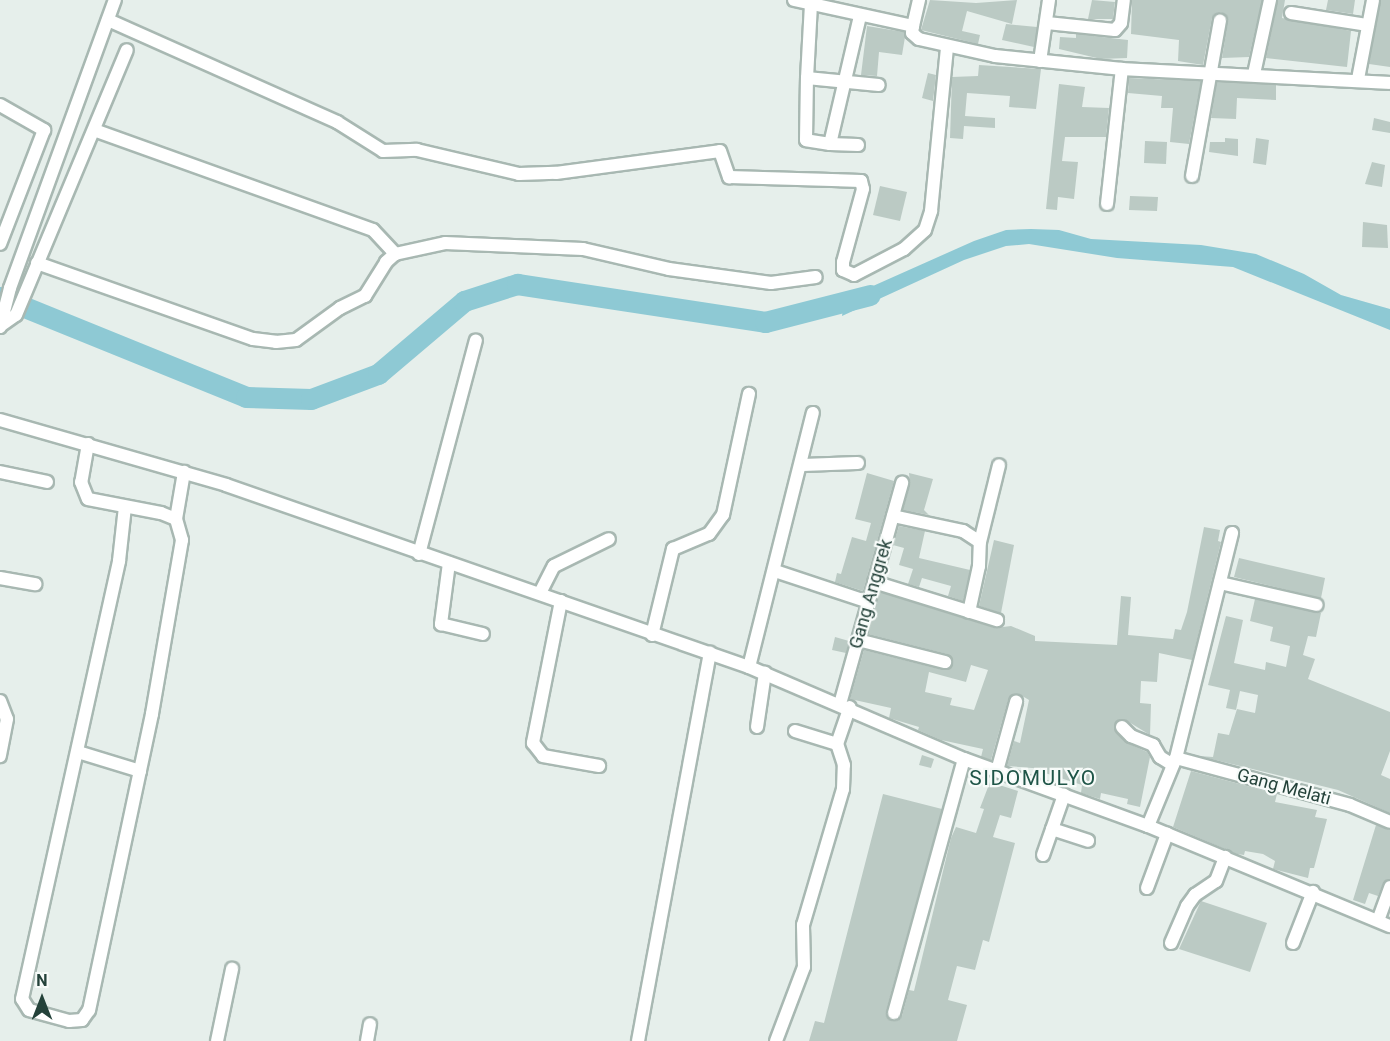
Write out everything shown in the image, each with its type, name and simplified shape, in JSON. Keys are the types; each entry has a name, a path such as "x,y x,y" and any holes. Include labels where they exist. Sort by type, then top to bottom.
{"street":[{"path":"0,326 10,288 115,0"},
{"path":"794,0 913,26"},
{"path":"919,0 913,26 914,37 947,47 1040,61 1122,69 1358,79 1390,83"},
{"path":"1040,61 1049,0"},
{"path":"1047,23 1115,30 1121,23 1124,0"},
{"path":"1254,74 1270,0"},
{"path":"1358,79 1373,0"},
{"path":"812,3 806,140 858,145"},
{"path":"1291,13 1368,25"},
{"path":"830,144 860,16"},
{"path":"108,20 337,122 382,151 404,148 493,170 540,174 720,151 729,177 858,180 863,189 843,262 843,270 854,275 904,249 921,236 928,221 947,47"},
{"path":"1192,176 1220,20"},
{"path":"0,326 16,315 127,50"},
{"path":"1107,204 1122,69"},
{"path":"807,78 879,86"},
{"path":"0,105 44,130 0,244"},
{"path":"94,130 373,230 395,254"},
{"path":"37,263 253,339 276,342 296,340 340,309 366,296 386,262 395,254 444,243 489,243 583,249 732,279 771,283 816,277"},
{"path":"419,554 476,340"},
{"path":"652,635 673,549 709,534 723,515 749,394"},
{"path":"749,667 802,465 813,413"},
{"path":"0,420 184,472 749,667 845,706 964,759 1148,826 1379,918 1390,926"},
{"path":"88,444 82,492 98,503 176,519"},
{"path":"802,465 858,464"},
{"path":"969,612 979,566 980,542 999,465"},
{"path":"0,472 47,482"},
{"path":"125,507 119,561 22,999 29,1010 44,1017 82,1020 89,1010 140,771 182,540 176,519 184,472"},
{"name":"Gang Anggrek","path":"837,744 858,640 902,483"},
{"path":"893,516 963,531 980,542"},
{"path":"1148,826 1175,762 1232,533"},
{"path":"540,593 554,566 609,539"},
{"path":"449,563 441,624 483,634"},
{"path":"775,571 869,602"},
{"path":"0,578 35,584"},
{"path":"874,582 997,620"},
{"path":"1220,583 1317,605"},
{"path":"561,601 533,743 543,756 599,766"},
{"path":"858,640 945,662"},
{"path":"638,1041 710,653"},
{"path":"757,727 765,673"},
{"path":"0,701 7,719 0,756"},
{"path":"997,771 1016,702"},
{"path":"1122,727 1131,736 1153,745 1160,757 1175,762"},
{"path":"776,1041 801,979 803,925 843,789 844,765 837,744 795,731"},
{"path":"78,752 140,771"},
{"path":"894,1013 964,759"},
{"name":"Gang Melati","path":"1175,762 1350,805 1390,822"},
{"path":"1044,855 1064,795"},
{"path":"1052,829 1088,841"},
{"path":"1147,888 1167,834"},
{"path":"1172,943 1188,906 1195,895 1216,880 1225,857"},
{"path":"1379,918 1390,887"},
{"path":"1293,943 1313,892"},
{"path":"217,1041 232,969"},
{"path":"367,1041 370,1024"}],"water":[{"path":"1006,230 1059,230 1091,239 1201,245 1256,254 1304,274 1341,295 1390,309 1390,330 1233,267 1117,258 1029,244 1006,246 964,260 842,316 844,301 864,290 974,241"}],"building":[{"path":"930,0 976,3 1017,0 1012,24 967,11 962,31 980,35 978,44 921,30"},
{"path":"1092,0 1115,2 1113,19 1088,19"},
{"path":"1132,0 1262,0 1249,57 1222,58 1228,21 1221,12 1212,18 1203,65 1178,61 1179,40 1131,34"},
{"path":"1278,0 1285,0 1282,18 1351,31 1347,67 1266,58"},
{"path":"1328,0 1355,0 1353,14 1326,10"},
{"path":"1381,0 1390,0 1390,67 1369,64"},
{"path":"1006,24 1037,27 1034,47 1002,40"},
{"path":"867,26 904,32 905,37 902,55 879,52 877,76 861,75"},
{"path":"1076,34 1128,40 1127,58 1101,59 1059,49 1060,37 1076,38"},
{"path":"979,65 1041,69 1036,109 1009,107 1010,96 967,93 965,116 995,118 995,128 964,126 963,139 950,138 952,77 978,76"},
{"path":"928,73 936,75 933,101 922,98"},
{"path":"1129,78 1201,81 1189,144 1170,142 1173,108 1161,108 1162,96 1128,93"},
{"path":"1217,82 1276,85 1276,100 1237,98 1236,119 1211,118"},
{"path":"1059,84 1085,87 1082,107 1109,108 1106,137 1065,137 1062,161 1078,162 1074,199 1058,197 1057,210 1046,209"},
{"path":"1374,118 1390,122 1390,133 1372,130"},
{"path":"1225,138 1238,139 1238,156 1209,152 1210,142 1225,142"},
{"path":"1256,138 1269,140 1266,165 1253,163"},
{"path":"1145,141 1167,142 1166,164 1144,163"},
{"path":"1372,162 1385,165 1382,187 1365,184"},
{"path":"880,186 907,192 900,221 873,215"},
{"path":"1130,196 1158,197 1157,211 1129,210"},
{"path":"1363,222 1387,225 1388,248 1362,247"},
{"path":"867,473 894,481 863,591 835,582 837,573 841,574 852,537 866,541 871,523 855,519"},
{"path":"909,473 933,479 924,510 929,515 903,510 910,485"},
{"path":"899,526 925,531 919,558 970,570 963,601 948,596 951,586 922,578 919,587 908,584 913,569 899,565 904,548 893,545"},
{"path":"1204,527 1220,530 1218,541 1221,542 1192,660 1159,653 1157,682 1141,681 1140,703 1151,704 1150,735 1124,719 1114,725 1125,742 1147,752 1150,757 1140,807 1127,804 1128,799 1101,793 1100,799 1081,793 1082,785 1045,773 1045,769 1007,766 1014,741 1020,743 1029,700 1019,694 1008,700 991,760 981,757 983,749 941,740 918,730 919,727 889,718 891,708 850,699 864,650 943,670 953,665 947,654 868,634 880,592 995,628 1011,626 1035,636 1035,641 1117,645 1121,596 1131,597 1128,635 1173,639 1175,629 1181,630 1187,612","holes":["971,665 988,670 974,710 950,705 952,698 925,692 929,672 966,682"]},
{"path":"994,540 1014,545 1001,613 979,606"},
{"path":"1239,558 1325,578 1321,598 1234,577"},
{"path":"1255,599 1321,613 1316,637 1308,636 1303,655 1315,659 1308,679 1390,712 1390,751 1381,775 1390,779 1390,813 1338,790 1199,756 1213,757 1218,733 1229,735 1237,709 1255,713 1258,695 1240,691 1236,710 1226,708 1230,690 1208,685 1226,616 1243,620 1234,663 1265,670 1266,662 1286,667 1290,646 1270,641 1273,627 1250,621"},
{"path":"835,637 849,641 846,653 832,650"},
{"path":"922,755 934,759 931,768 919,765"},
{"path":"1191,771 1277,794 1275,802 1317,810 1315,817 1327,819 1314,868 1310,868 1308,878 1273,869 1275,861 1263,854 1245,851 1244,855 1237,854 1173,827"},
{"path":"990,782 1018,791 1011,818 1000,815 993,837 1015,843 989,942 983,940 975,970 957,966 948,1000 967,1005 957,1041 809,1041 815,1021 824,1023 883,794 942,809 886,1011 888,1018 896,1021 902,1016 909,990 914,991 951,838 956,827 976,833 984,809 980,808"},
{"path":"1376,825 1390,830 1390,879 1384,881 1378,896 1369,893 1365,904 1353,900"},
{"path":"1201,901 1267,923 1250,972 1179,949"}],"waterway":[{"path":"0,297 246,397 311,399 378,374 464,301 517,284 765,322 870,295"}],"district":[{"name":"SIDOMULYO","path":"1033,778"}]}
